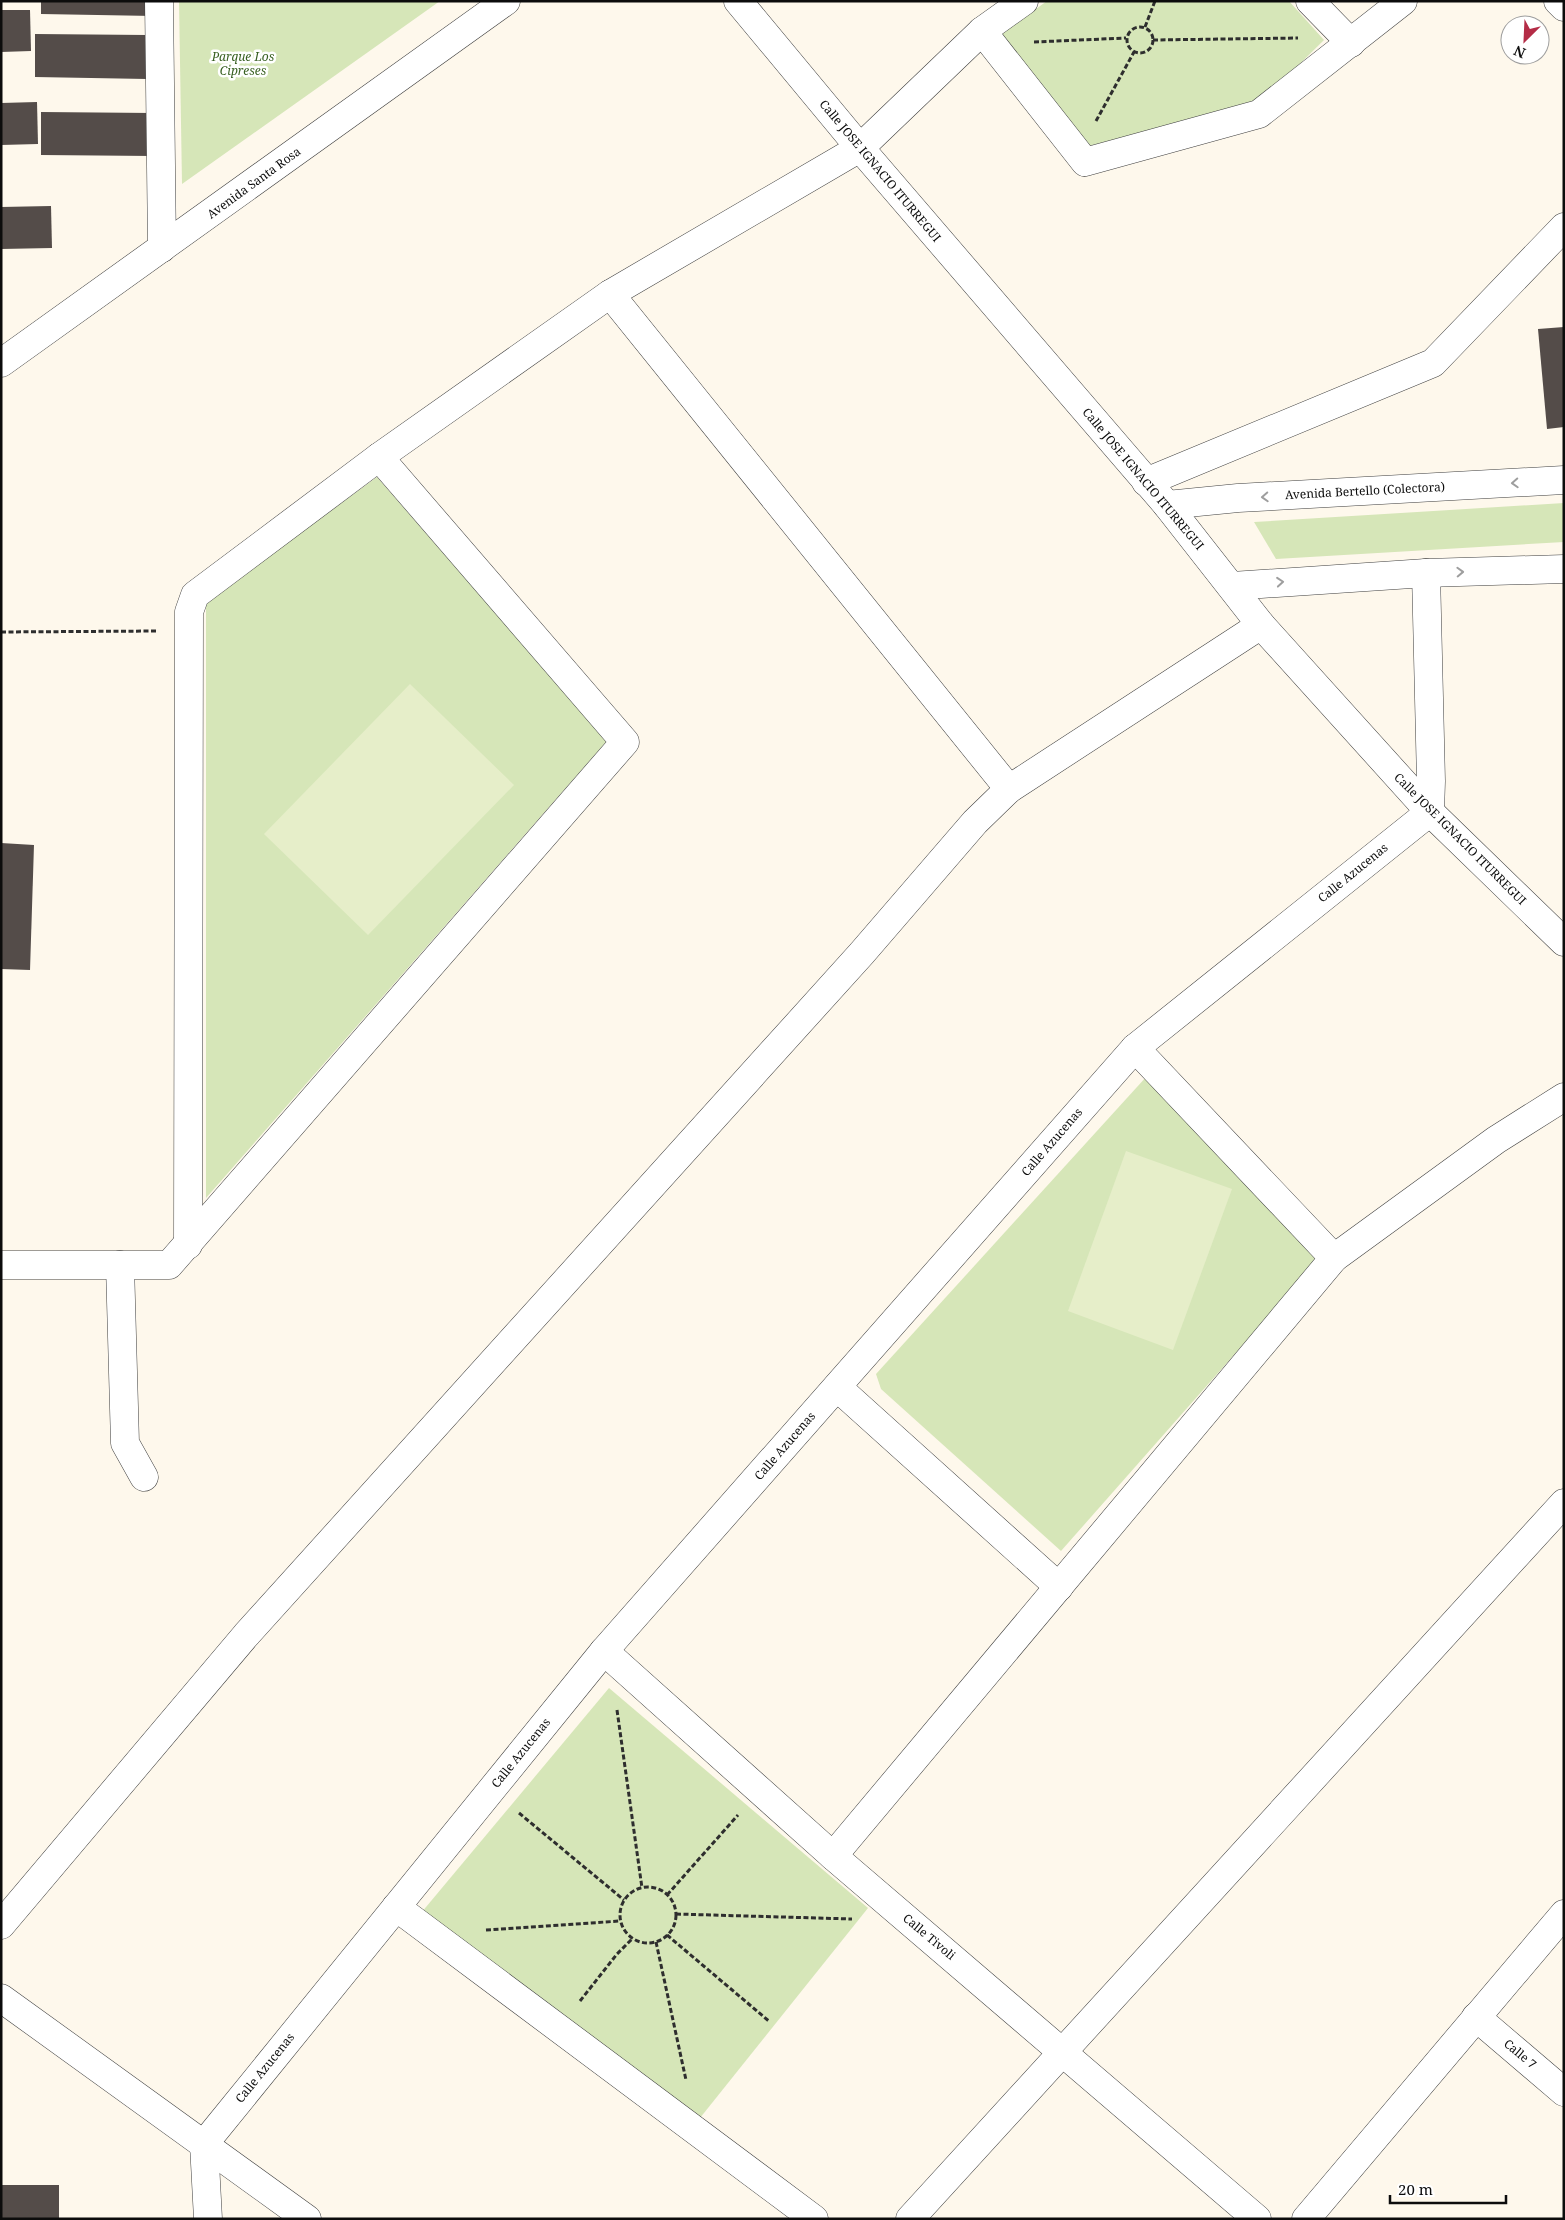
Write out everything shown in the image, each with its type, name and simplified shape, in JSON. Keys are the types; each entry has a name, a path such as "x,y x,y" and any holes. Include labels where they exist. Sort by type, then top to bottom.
{"street":[{"path":"159,1 162,248"},
{"name":"Avenida Santa Rosa","path":"1,363 506,1"},
{"name":"Calle JOSE IGNACIO ITURREGUI","path":"738,1 860,148 1167,505 1261,625 1430,812 1564,942"},
{"path":"188,1245 189,612 195,595 379,457 610,294 860,148 982,31 1024,1"},
{"path":"1310,1 1351,43"},
{"path":"982,31 1085,162 1259,114 1403,1"},
{"path":"1558,1 1564,7"},
{"path":"1146,482 1433,362 1564,227"},
{"path":"610,294 1009,789"},
{"path":"1,1265 169,1265 625,742 379,457"},
{"name":"Avenida Bertello (Colectora)","path":"1167,505 1248,498 1564,480"},
{"path":"1232,586 1426,573 1564,568"},
{"path":"1426,573 1431,781 1430,812"},
{"path":"1,1926 246,1635 862,953 975,822 1009,789 1261,625"},
{"name":"Calle Azucenas","path":"204,2144 604,1651 1135,1048 1430,812"},
{"path":"1135,1048 1334,1258"},
{"path":"833,1856 1334,1258 1496,1140 1564,1097"},
{"path":"120,1265 125,1442 144,1477"},
{"path":"837,1386 1059,1587"},
{"path":"910,2219 1564,1503"},
{"name":"Calle Tivoli","path":"604,1651 833,1856 1257,2219"},
{"path":"396,1908 814,2219"},
{"path":"1306,2219 1564,1914"},
{"path":"1,1998 307,2219"},
{"name":"Calle 7","path":"1476,2017 1564,2092"},
{"path":"204,2144 208,2219"}],"path":[{"path":"1144,27 1155,1"},
{"path":"1136,27 1144,27 1151,32 1153,40 1150,48 1142,52 1134,52 1128,46 1126,38 1130,31 1136,27"},
{"path":"1032,42 1126,38"},
{"path":"1153,40 1303,38"},
{"path":"1094,127 1134,52"},
{"path":"1,632 189,631"},
{"path":"615,1701 642,1888"},
{"path":"667,1895 743,1809"},
{"path":"519,1813 624,1900"},
{"path":"648,1886 662,1890 672,1900 676,1914 674,1926 667,1935 656,1942 644,1942 633,1938 625,1931 620,1921 620,1910 624,1900 634,1890 642,1888 648,1886"},
{"path":"676,1914 852,1919"},
{"path":"485,1930 620,1921"},
{"path":"667,1935 770,2022"},
{"path":"575,2008 616,1954 633,1938"},
{"path":"656,1942 688,2087"}],"green space":[{"name":"Parque Los Cipreses","path":"179,1 440,1 182,184"},
{"path":"1047,1 1289,1 1324,40 1260,103 1081,148 1001,34"},
{"path":"377,477 607,741 206,1198 206,602"},
{"path":"1564,503 1564,542 1276,559 1254,522"},
{"path":"410,684 514,785 368,935 264,834"},
{"path":"1147,1076 1323,1254 1061,1551 881,1389 876,1374"},
{"path":"1126,1151 1232,1189 1173,1350 1068,1311"},
{"path":"609,1688 868,1908 696,2123 416,1919"}],"building":[{"path":"41,1 154,1 154,16 41,14"},
{"path":"1,10 30,10 31,51 1,52"},
{"path":"35,34 147,35 147,79 35,77"},
{"path":"37,102 38,144 1,145 1,103"},
{"path":"41,112 153,113 153,156 41,155"},
{"path":"51,206 52,248 1,249 1,207"},
{"path":"1564,327 1564,427 1547,429 1538,329"},
{"path":"1,843 34,845 30,970 1,969"},
{"path":"1,2185 59,2185 59,2219 1,2219"}]}
